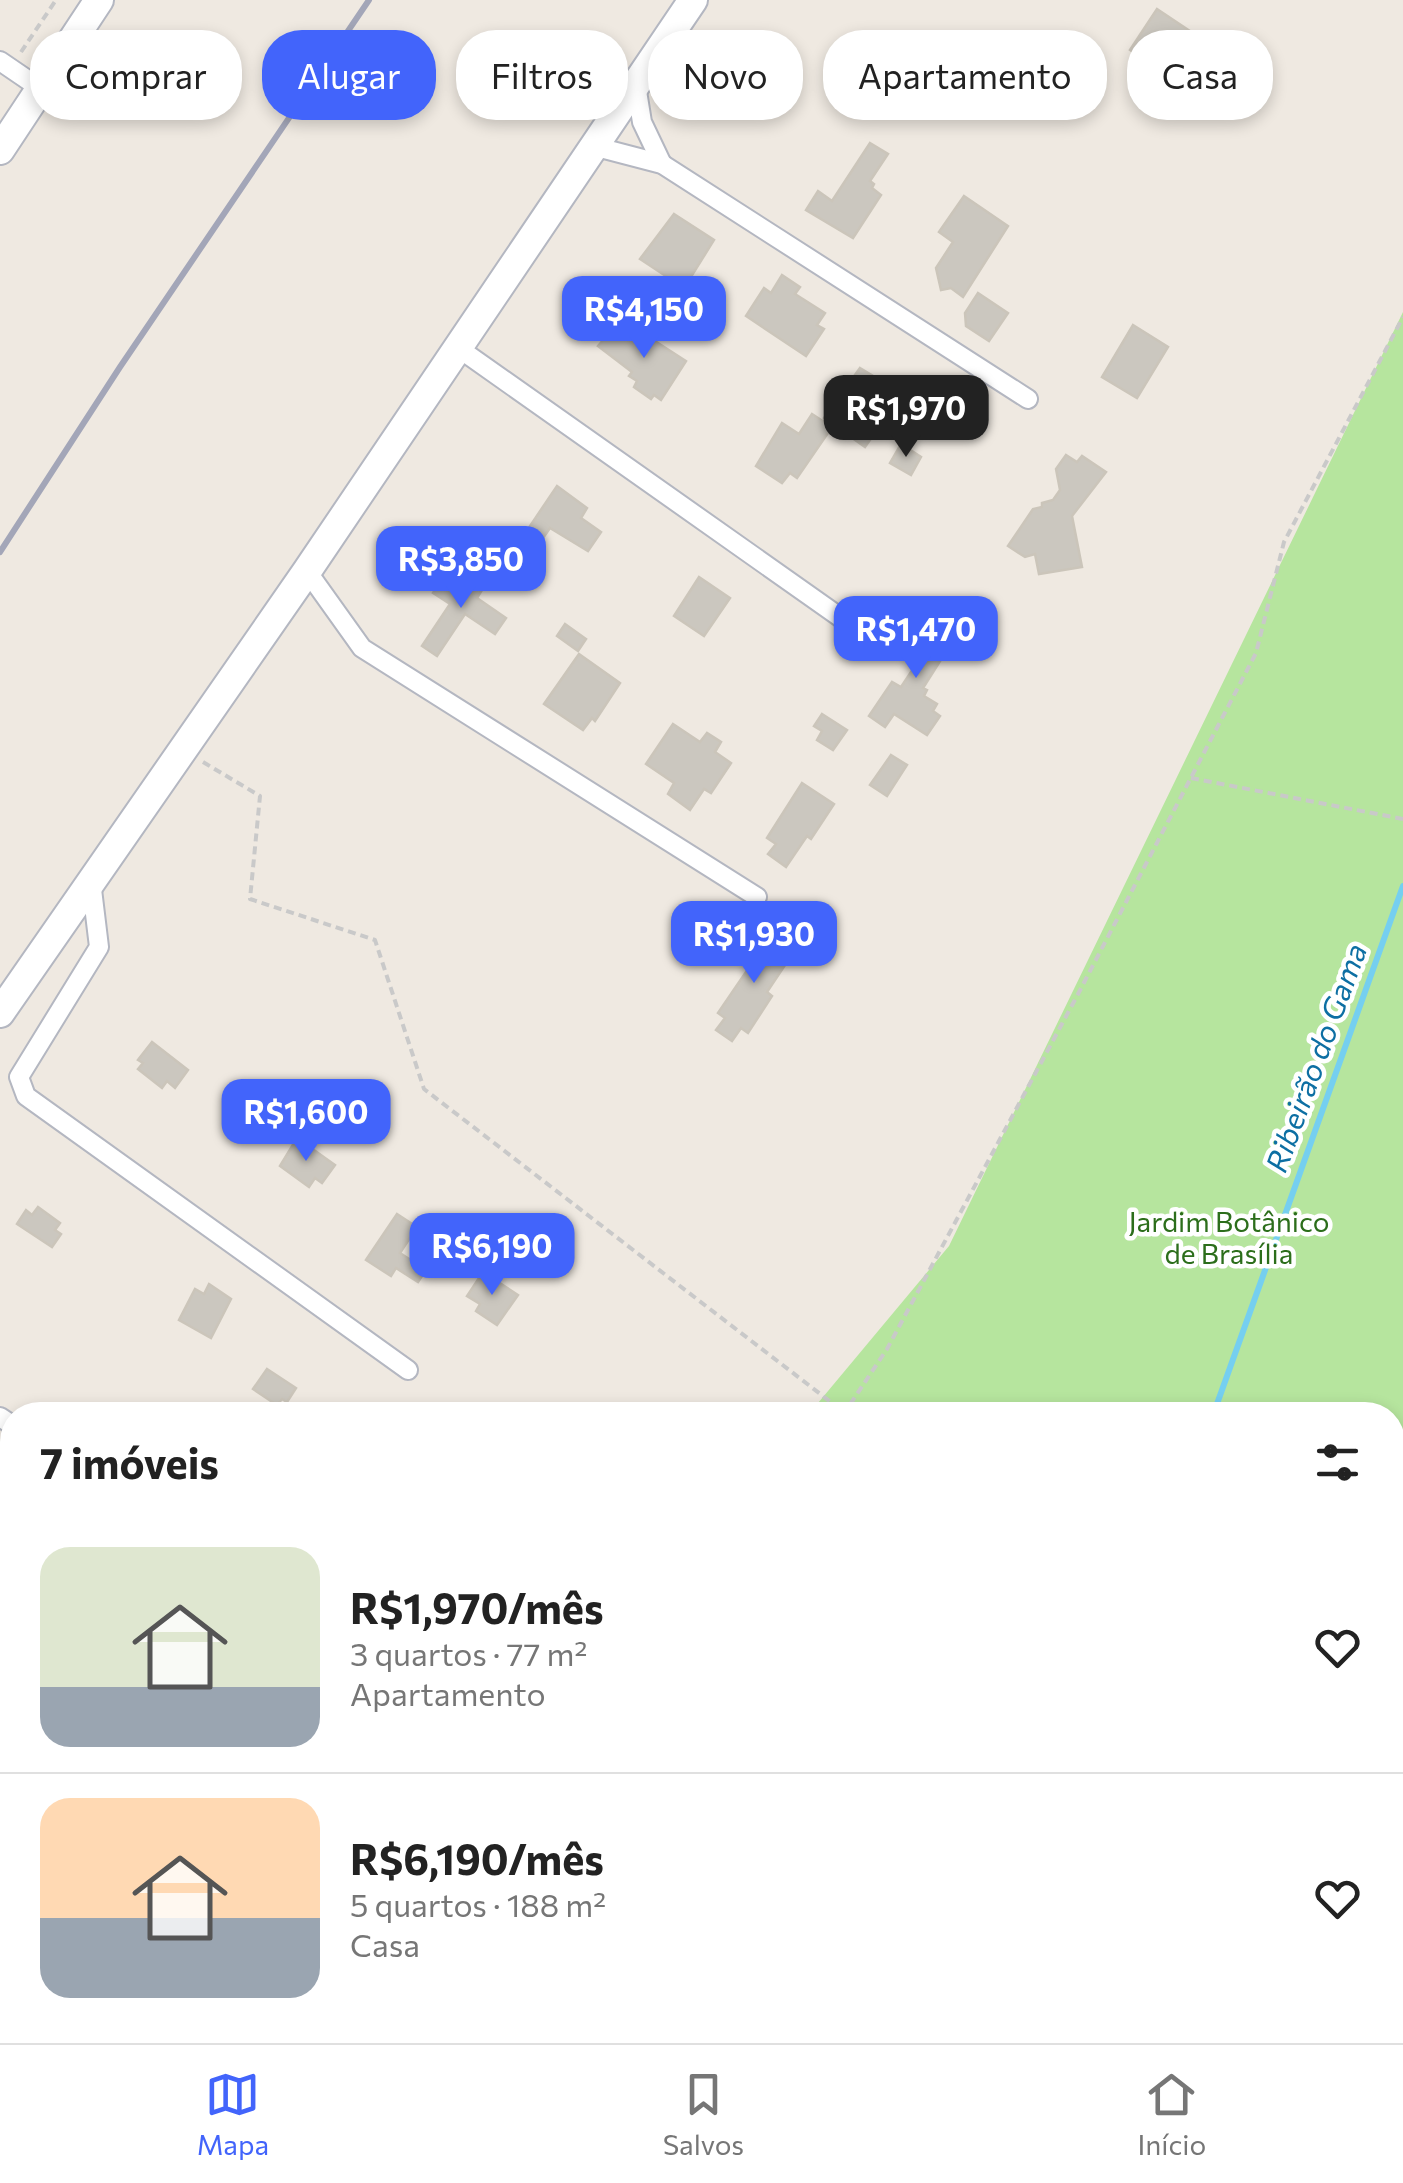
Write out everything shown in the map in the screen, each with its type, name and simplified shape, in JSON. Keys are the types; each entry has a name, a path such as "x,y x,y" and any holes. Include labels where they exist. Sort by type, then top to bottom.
{"street":[{"path":"79,30 99,0"},
{"path":"0,1013 308,572 693,0"},
{"path":"5,65 30,81"},
{"path":"636,85 642,122 662,164"},
{"path":"0,150 30,105"},
{"path":"592,146 662,164 1028,398"},
{"path":"457,346 885,649"},
{"path":"308,572 362,648 757,897"},
{"path":"91,880 99,947 19,1077 26,1096 408,1370"}],"path":[{"path":"5,65 56,0"},
{"path":"852,1402 887,1349 1256,653 1284,542 1403,317"},
{"path":"183,749 260,796 250,900 376,940 424,1089 828,1402"},
{"path":"1190,778 1403,819"}],"green space":[{"name":"Jardim Botânico de Brasília","path":"1403,312 1403,1402 819,1402 949,1246"}],"building":[{"path":"1157,9 1188,30 1143,30"},
{"path":"870,143 888,154 870,181 881,195 853,238 806,210 818,191 832,201"},
{"path":"964,196 1008,226 963,297 951,288 941,290 936,268 953,242 939,232"},
{"path":"674,214 714,240 684,288 640,259"},
{"path":"782,275 800,287 795,294 825,313 817,325 824,329 806,356 746,316 764,288 771,293"},
{"path":"978,293 1008,313 989,341 966,326 965,313"},
{"path":"618,323 651,345 655,341 686,361 661,400 654,395 651,399 634,387 637,381 629,376 632,372 598,346"},
{"path":"1133,325 1168,347 1137,398 1102,377"},
{"path":"860,368 873,376 866,387 894,406 865,447 824,418"},
{"path":"812,414 832,427 797,478 790,473 782,483 756,466 782,423 799,434"},
{"path":"901,444 921,457 911,475 890,463"},
{"path":"1066,455 1077,462 1082,456 1106,472 1072,516 1082,567 1039,574 1035,554 1025,557 1008,546 1033,509 1053,500 1060,490 1056,469"},
{"path":"557,486 587,508 581,518 601,532 588,551 550,528 543,538 528,529"},
{"path":"471,572 487,582 477,598 506,618 495,634 465,614 437,656 422,646 450,604 433,593 444,577 461,588"},
{"path":"699,577 730,598 704,636 674,616"},
{"path":"932,614 955,628 923,688 927,690 924,696 937,704 933,711 940,716 927,735 894,714 885,727 869,716 892,682 901,687 917,663 905,655"},
{"path":"565,624 586,639 578,651 557,636"},
{"path":"579,654 620,683 595,721 592,718 583,730 544,704"},
{"path":"822,714 847,730 833,750 817,740 822,731 814,726"},
{"path":"673,724 700,742 707,733 721,742 715,752 731,763 711,793 704,789 690,810 668,794 674,783 646,764"},
{"path":"891,755 907,765 887,796 870,785"},
{"path":"802,783 834,804 786,867 768,854 776,844 767,838"},
{"path":"752,926 793,953 767,992 772,996 748,1033 741,1028 732,1041 716,1030 725,1018 718,1013 761,950 744,939"},
{"path":"152,1042 188,1070 175,1088 167,1081 162,1088 138,1069 143,1063 138,1060"},
{"path":"297,1138 335,1165 322,1183 315,1178 309,1187 280,1166"},
{"path":"38,1207 60,1223 55,1230 61,1234 52,1247 17,1224 26,1210 32,1215"},
{"path":"397,1214 417,1227 400,1253 426,1270 418,1282 396,1268 391,1276 366,1260"},
{"path":"483,1272 518,1295 497,1325 476,1311 480,1304 467,1296"},
{"path":"209,1284 231,1299 211,1338 179,1320 195,1289 204,1294"},
{"path":"267,1369 296,1388 287,1402 272,1402 253,1389"}],"waterway":[{"name":"Ribeirão do Gama","path":"1218,1402 1403,886"}],"railway":[{"path":"0,552 120,367 369,0"}]}
